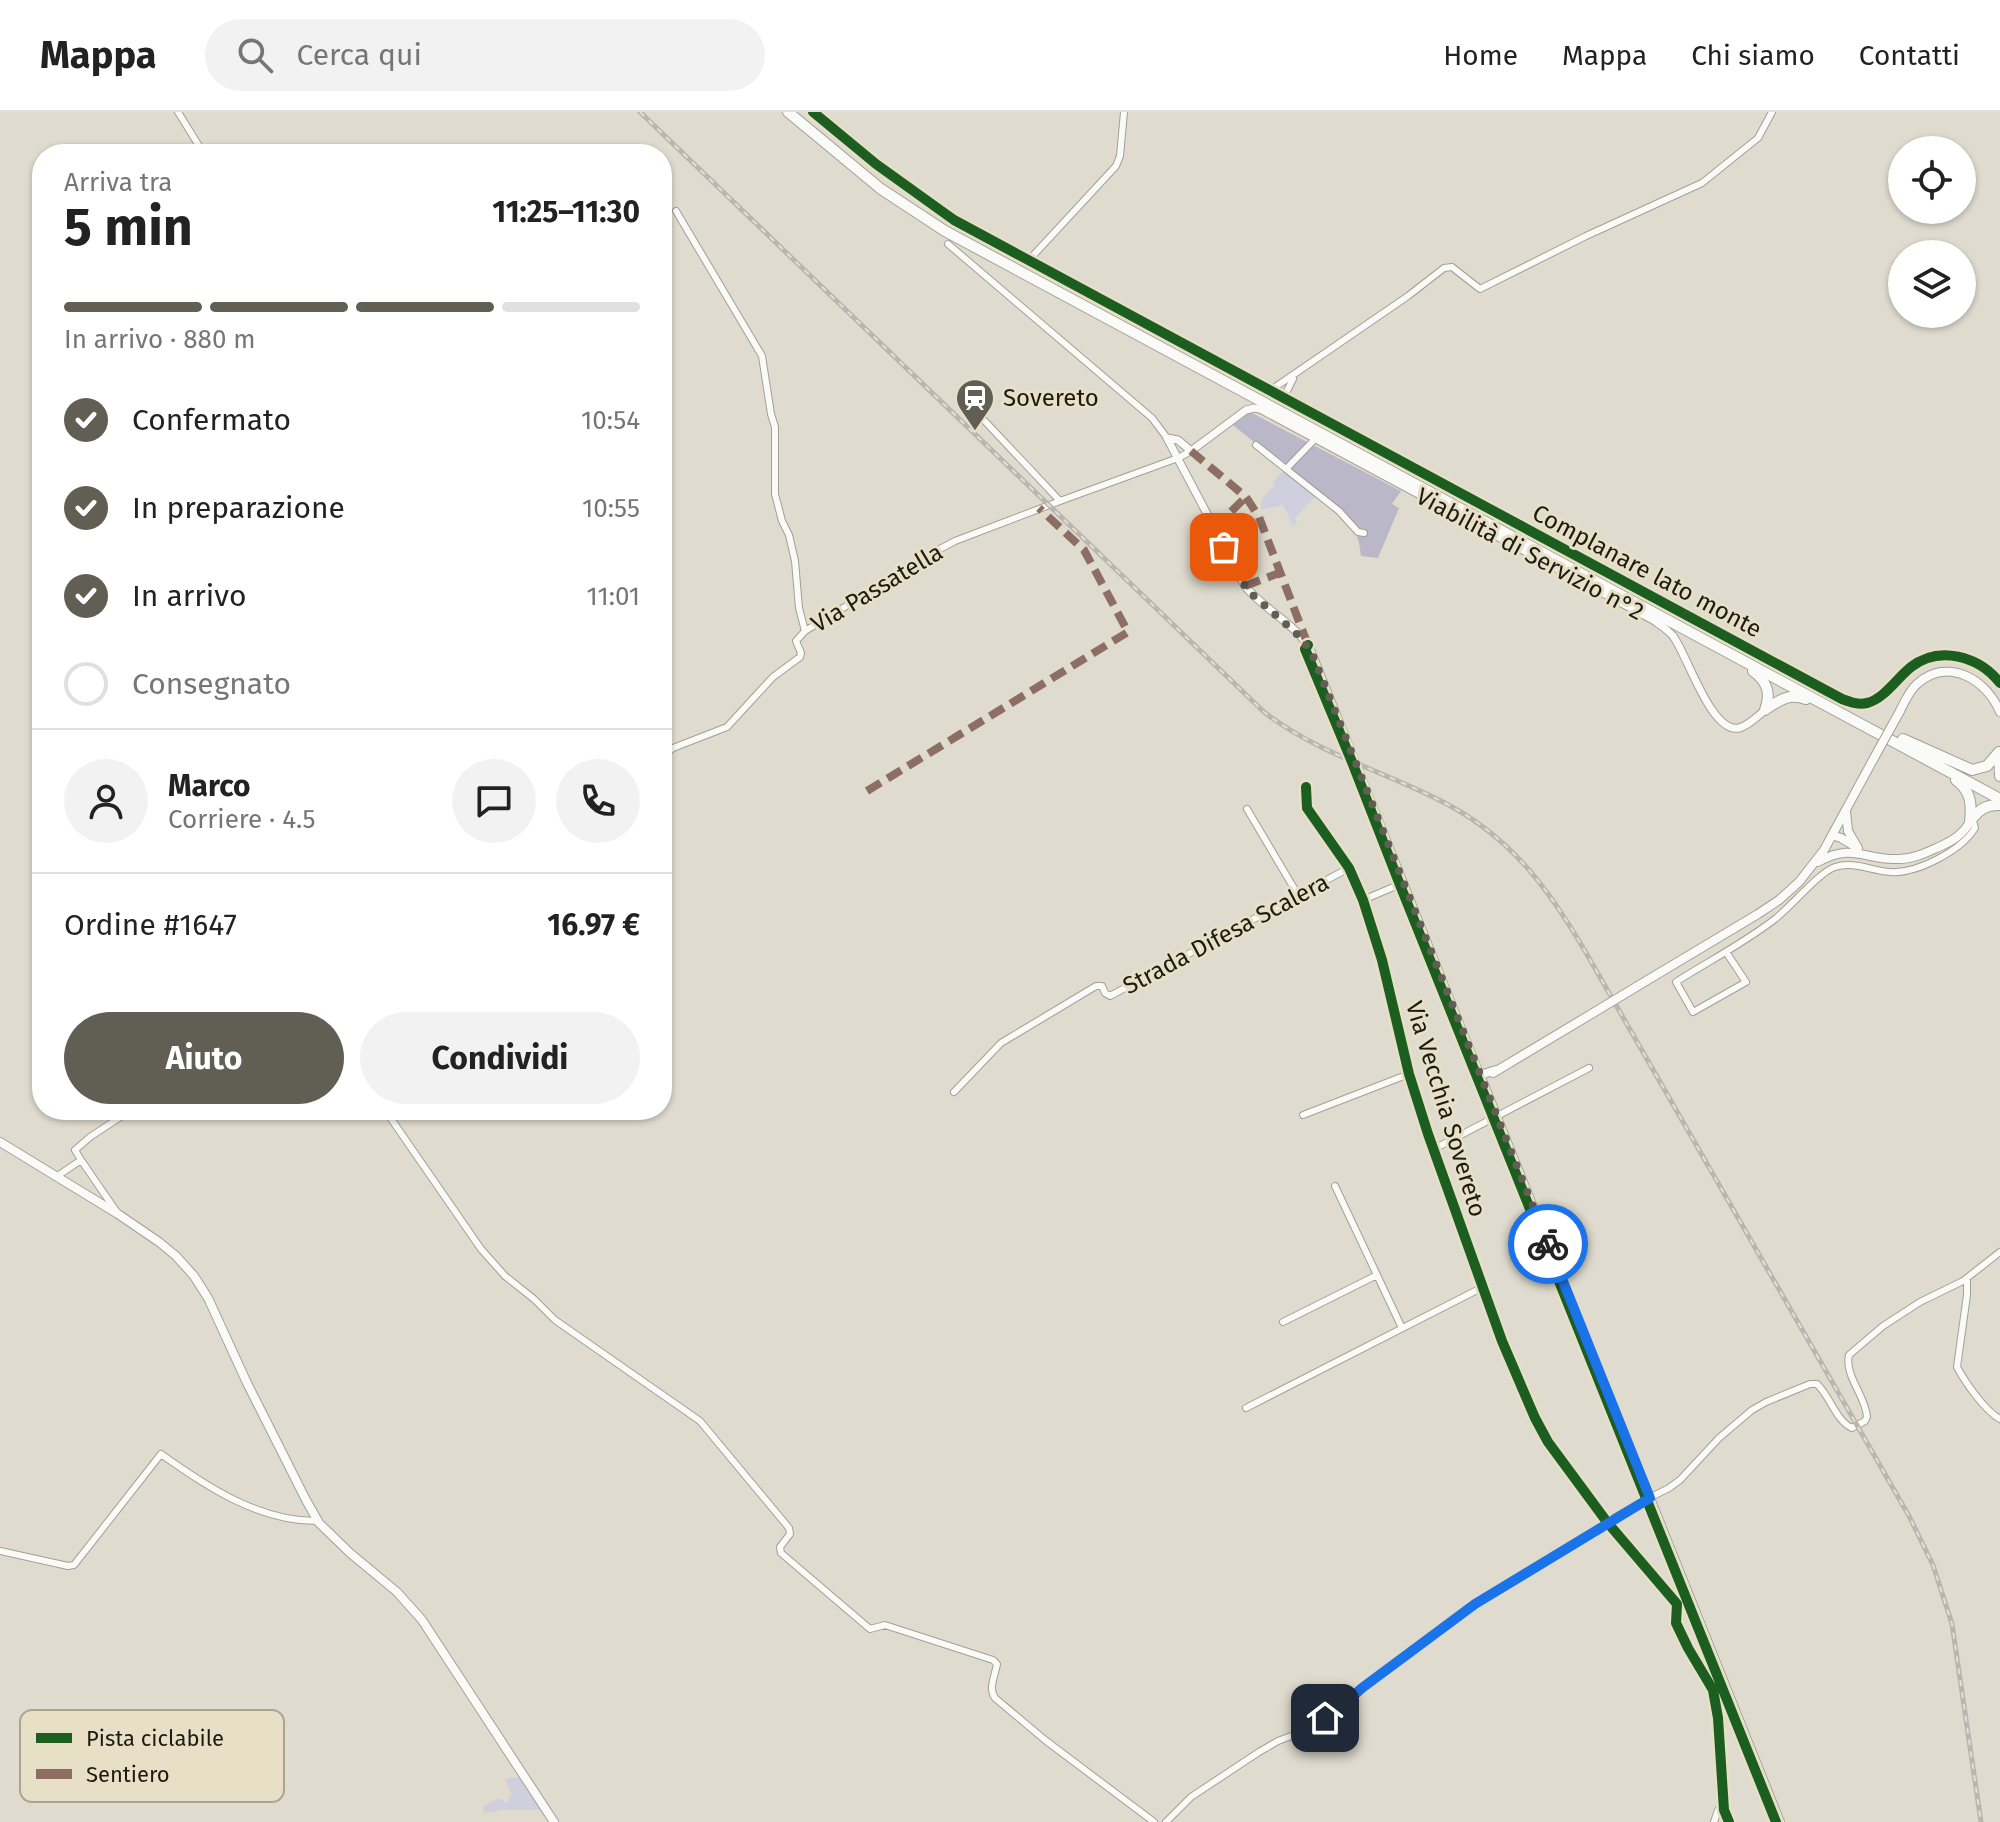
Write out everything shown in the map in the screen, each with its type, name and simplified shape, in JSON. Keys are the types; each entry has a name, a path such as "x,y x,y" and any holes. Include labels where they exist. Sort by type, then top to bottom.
{"highway":[{"path":"788,112 881,189 945,231 1847,717"},
{"path":"798,112 884,183 974,239 1901,742 2000,799"},
{"path":"1699,637 1761,677 1769,694 1765,710"},
{"path":"1765,710 1782,699 1797,696 1901,742 2000,792"},
{"path":"1901,742 1972,770 1987,766 2000,751"},
{"path":"1901,742 1962,785 1971,803 1970,822"},
{"path":"2000,751 2000,776"},
{"path":"1970,822 1983,808 2000,805"}],"main road":[{"path":"1780,1822 1482,1078 1779,900 1799,882 1832,835 1911,690 1920,681 1934,674 1965,674 1981,684 2000,712"},
{"path":"1846,810 1848,831 1859,851"},
{"path":"1832,835 1859,851 1890,859 1914,857 1953,840 1970,822"},
{"path":"1812,866 1831,856 1859,851"},
{"path":"0,1142 118,1214 176,1256 194,1276 208,1298 247,1383 319,1521 350,1553 397,1592 422,1620 554,1822"}],"street":[{"path":"178,112 198,144"},
{"name":"Complanare lato monte","path":"813,112 876,164 954,220 1842,699 1867,703 1880,696 1914,664 1932,656 1968,658 1985,668 2000,683"},
{"path":"1029,260 1116,166 1120,156 1124,112"},
{"path":"1271,390 1444,268 1452,267 1480,289 1702,183 1758,138 1772,112"},
{"path":"676,211 762,356 775,427 775,494 795,561 799,608 805,631"},
{"path":"948,244 1152,418 1167,438 1245,586 1308,645 1482,1078"},
{"path":"1284,397 1294,376"},
{"name":"Viabilità di Servizio n°2","path":"1191,451 1244,411 1260,409 1653,620 1673,636 1712,711 1725,725 1741,727 1765,710"},
{"path":"980,416 1060,501"},
{"path":"1167,438 1178,440 1191,451"},
{"path":"1286,469 1315,439"},
{"path":"1256,445 1339,511 1358,532 1364,533"},
{"name":"Via Passatella","path":"672,749 727,727 773,677 800,657 796,641 805,631 906,567 955,541 1191,451"},
{"name":"Via Vecchia Sovereto","path":"1306,787 1307,808 1349,868 1363,900 1382,960 1409,1074 1502,1341 1535,1418 1548,1442 1608,1523 1677,1604 1676,1623 1713,1690 1718,1718 1724,1810 1729,1822"},
{"path":"1247,809 1298,895"},
{"path":"1728,955 1746,982 1693,1012 1676,982 1769,924 1826,871 1844,865 1888,872 1913,869 1964,842 1975,828 1970,822"},
{"name":"Strada Difesa Scalera","path":"954,1092 1001,1043 1096,986 1102,986 1110,996 1349,868"},
{"path":"1363,900 1403,883"},
{"path":"1434,1149 1589,1068"},
{"path":"1303,1115 1409,1074"},
{"path":"116,1120 75,1150 118,1214"},
{"path":"392,1120 481,1249 505,1276 555,1320 702,1423 789,1528 790,1534 780,1547 781,1553 870,1629 885,1625 993,1660 997,1664 992,1690 995,1698 1154,1822"},
{"path":"56,1177 81,1160"},
{"path":"1335,1186 1402,1328"},
{"path":"1166,1822 1191,1797 1259,1752 1307,1730 1342,1706 1475,1604 1669,1488 1752,1410 1810,1384 1817,1384 1846,1425 1852,1428 1860,1425 1867,1417 1867,1410 1847,1362 1849,1355 1883,1326 1920,1302 1967,1278 2000,1252"},
{"path":"1283,1322 1377,1275"},
{"path":"1967,1278 1957,1367 1991,1414 2000,1419"},
{"path":"1246,1408 1483,1287"},
{"path":"0,1551 74,1565 161,1454 195,1478 267,1514 298,1522 319,1521"},
{"path":"1677,1604 1693,1605"},
{"path":"1714,1822 1718,1810"}],"shaded area":[{"path":"1250,412 1401,491 1392,504 1399,508 1378,558 1361,556 1355,532 1339,511 1233,425"},
{"path":"1284,470 1318,494 1295,518 1297,522 1293,526 1283,505 1261,510 1261,500"},
{"path":"521,1778 541,1810 483,1813 483,1807 499,1798 505,1803 510,1800 508,1797 512,1794 505,1780"}],"railway":[{"path":"640,112 1264,712 1305,739 1417,789 1464,814 1505,846 1540,884 1585,951 1909,1516 1933,1565 1952,1624 1981,1822"}],"marked path":[{"path":"1191,451 1246,497 1259,517 1308,645"},
{"path":"1214,528 1246,497"},
{"path":"867,791 1128,632 1084,550 1039,508"},
{"path":"1245,586 1279,573"}],"cycle path":[{"path":"813,112 876,164 954,220 1842,699 1860,704 1873,701 1911,667 1934,656 1970,660 2000,683"},
{"path":"1308,645 1305,649 1776,1822"},
{"path":"1306,787 1307,808 1349,868 1363,900 1428,1134 1502,1341 1535,1418 1548,1442 1607,1522 1677,1604 1676,1623 1713,1690 1718,1718 1724,1810 1729,1822"}],"way so far":[{"path":"1224,547 1247,590 1296,633 1311,651 1548,1244"}],"place":[{"name":"Sovereto","path":"975,432"}],"route":[{"path":"1325,1718 1475,1604 1650,1498 1548,1244"}]}
